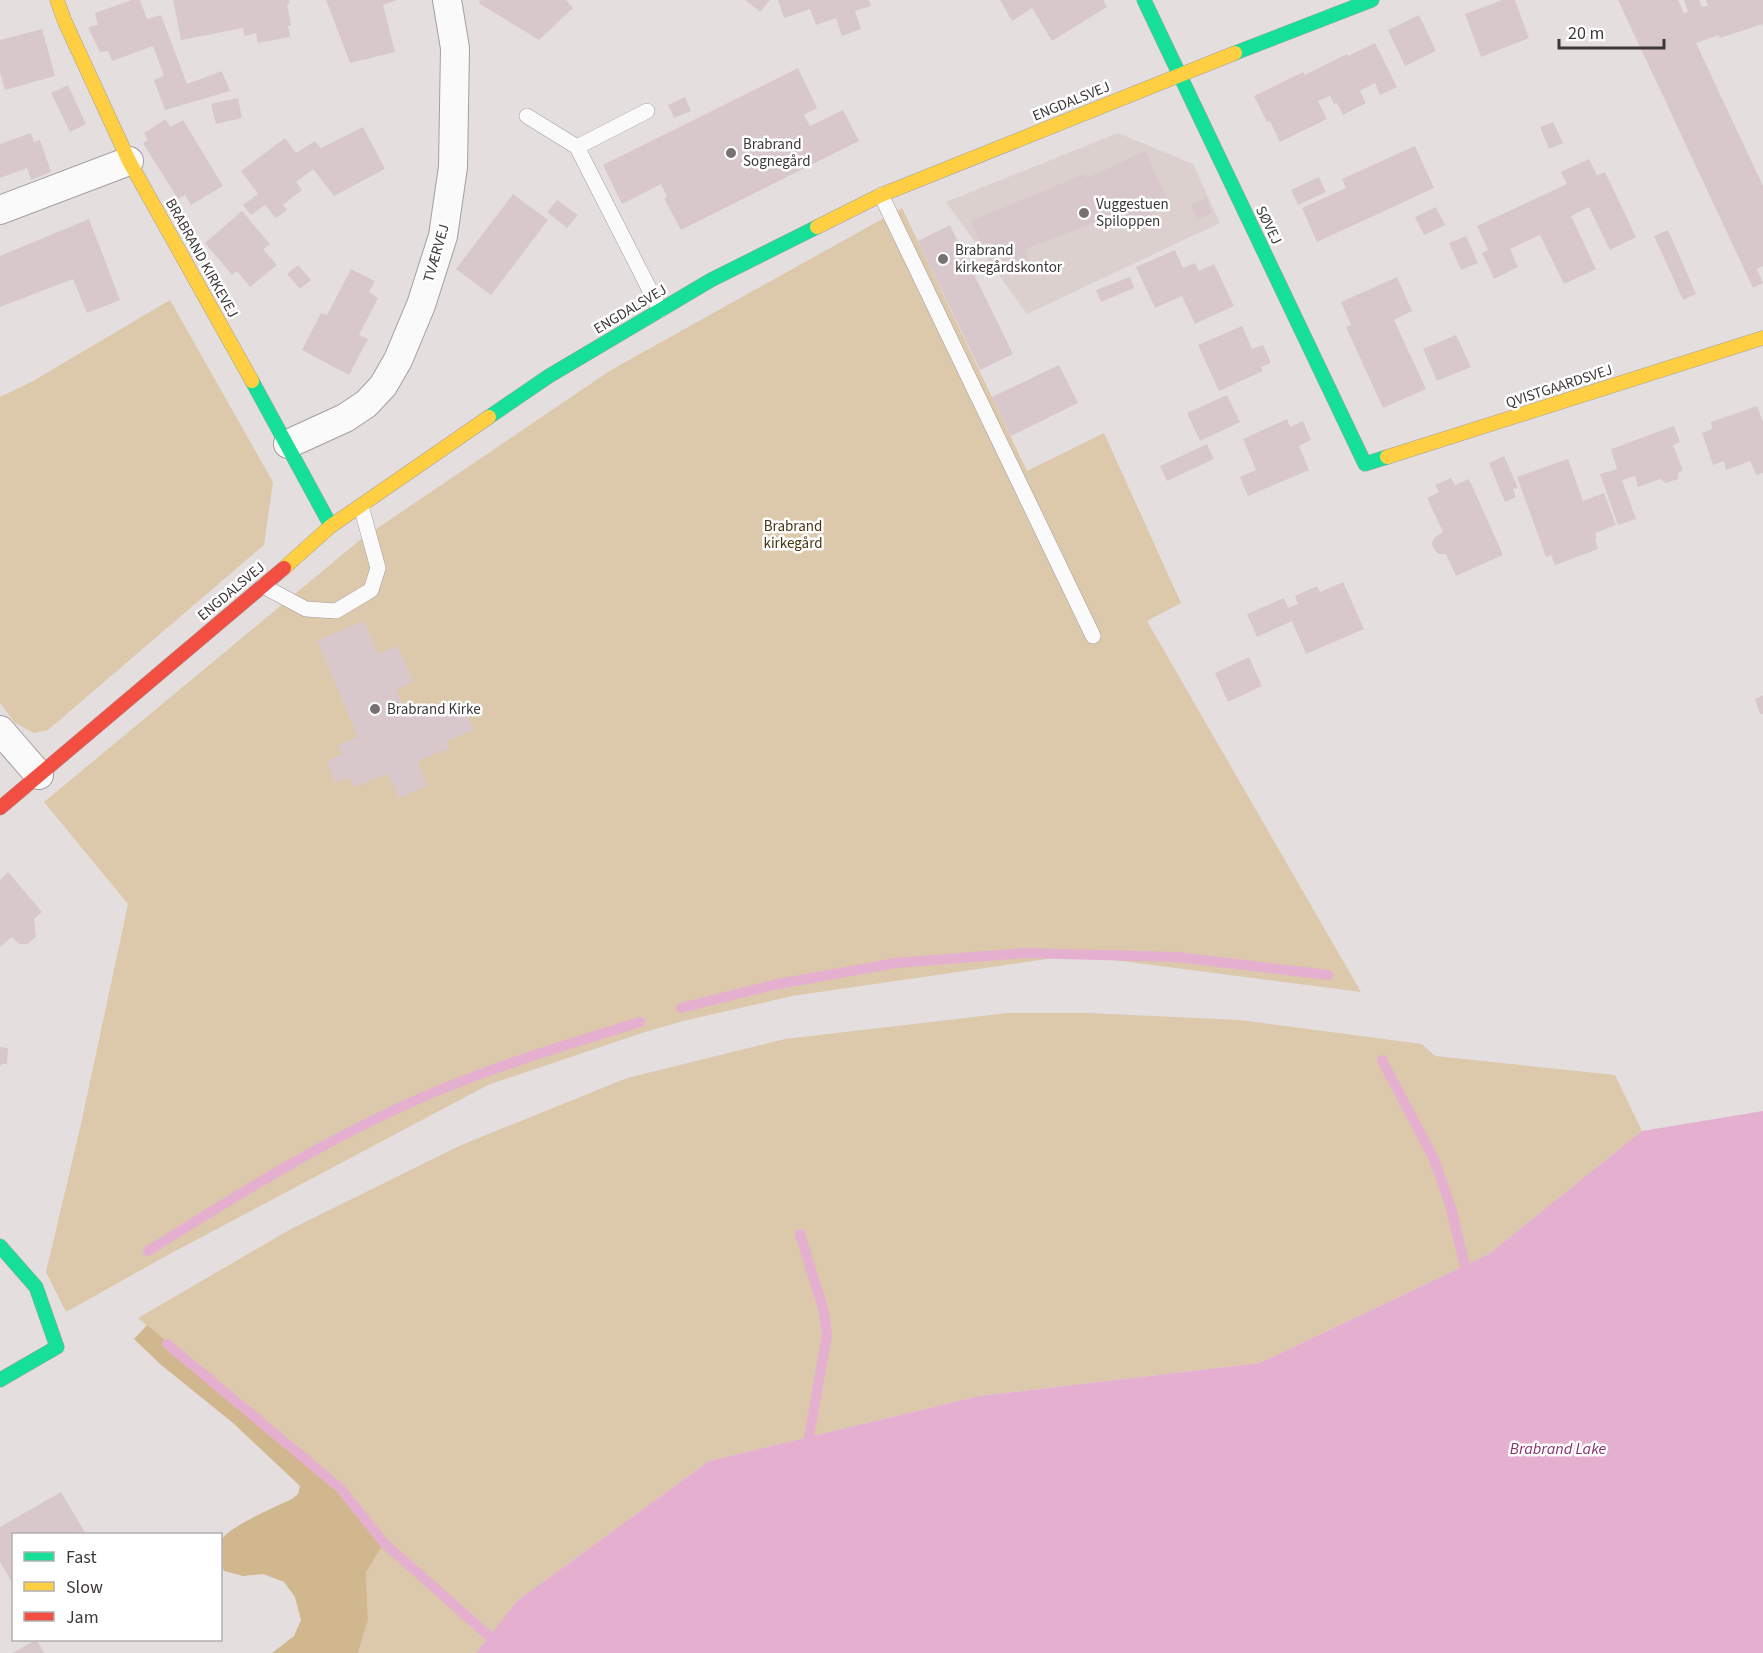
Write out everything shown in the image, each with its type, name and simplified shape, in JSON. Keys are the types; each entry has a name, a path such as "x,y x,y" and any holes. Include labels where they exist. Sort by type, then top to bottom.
{"street":[{"name":"BRABRAND KIRKEVEJ","path":"57,0 129,161 288,444 331,526"},
{"name":"TVÆRVEJ","path":"288,444 345,418 366,404 383,386 398,360 421,305 443,236 453,167 455,48 447,0"},
{"name":"SØVEJ","path":"1144,0 1365,464"},
{"name":"ENGDALSVEJ","path":"0,808 331,526 549,376 660,310 711,280 880,195 1372,0"},
{"path":"0,210 129,161"},
{"name":"QVISTGAARDSVEJ","path":"1365,464 1763,338"},
{"path":"0,730 39,776"},
{"path":"0,1246 36,1287 57,1347 0,1380"}],"lane":[{"path":"576,147 647,111"},
{"path":"527,116 576,147 660,310"},
{"path":"880,195 1093,636"},
{"path":"262,586 306,609 336,611 371,590 378,568 361,506"}],"shaded area":[{"name":"Vuggestuen Spiloppen","path":"1118,133 1193,164 1220,223 1027,314 946,202"},
{"path":"147,1325 340,1488 384,1543 366,1572 368,1620 358,1653 272,1653 294,1636 301,1620 295,1597 284,1582 263,1574 243,1576 224,1571 222,1540 231,1530 241,1524 292,1499 298,1494 300,1486 233,1423 160,1364 134,1339"}],"green space":[{"name":"Brabrand kirkegård","path":"902,208 1027,471 1104,433 1181,603 1147,621 1361,992 1075,955 792,996 683,1021 488,1085 166,1256 66,1312 46,1272 81,1124 128,904 44,802 360,540 611,370"},
{"path":"170,300 273,482 264,545 48,730 34,733 15,723 0,703 0,397 33,381"},
{"path":"1008,1013 1088,1013 1239,1020 1422,1044 1435,1056 1615,1075 1642,1131 1489,1254 1260,1363 979,1396 709,1461 517,1601 476,1653 358,1653 368,1620 366,1572 382,1542 340,1488 138,1318 291,1229 459,1146 627,1078 785,1039"}],"water":[{"name":"Brabrand Lake","path":"1763,1111 1763,1653 476,1653 517,1601 709,1461 979,1396 1260,1363 1489,1254 1642,1131"}],"building":[{"path":"132,0 140,0 147,19 161,15 187,84 222,71 230,91 165,110 154,80 164,76 153,46 112,61 108,51 100,52 88,27 98,25 95,13"},
{"path":"173,0 289,0 290,3 287,4 291,26 288,26 290,37 258,43 256,33 244,36 243,28 181,40"},
{"path":"326,0 397,0 383,5 395,52 350,63"},
{"path":"479,0 566,0 573,8 539,40 480,4"},
{"path":"745,0 770,0 760,12"},
{"path":"778,0 869,0 871,6 855,11 861,29 842,36 836,18 816,25 810,9 784,18"},
{"path":"1000,0 1103,0 1107,7 1052,41 1032,8 1012,21"},
{"path":"1502,0 1515,0 1529,38 1481,57 1465,14"},
{"path":"1618,0 1678,0 1684,13 1688,12 1684,0 1699,0 1702,7 1708,6 1706,0 1763,0 1763,24 1696,43 1763,186 1763,266 1757,269 1763,283 1753,288"},
{"path":"1419,15 1436,51 1405,66 1388,30"},
{"path":"42,29 55,76 5,90 0,72 0,40"},
{"path":"1375,43 1397,87 1380,95 1375,83 1360,91 1366,103 1343,115 1337,103 1334,104 1330,96 1318,101 1327,119 1280,142 1254,96 1303,72 1305,75"},
{"name":"Brabrand Sognegård","path":"798,68 817,108 804,115 810,126 843,110 859,141 681,230 664,198 667,197 661,184 622,204 603,165"},
{"path":"68,85 86,124 70,132 51,93"},
{"path":"685,97 691,111 674,118 668,105"},
{"path":"238,98 242,118 216,124 211,104"},
{"path":"166,119 170,127 183,120 223,186 191,205 185,195 178,199 143,143 148,140 144,133"},
{"path":"1553,122 1563,143 1549,149 1540,127"},
{"path":"363,127 385,169 334,196 313,169 296,182 302,190 283,205 287,210 276,218 265,205 251,215 243,205 258,194 241,171 285,138 296,153 315,141 321,148"},
{"path":"31,133 34,142 40,140 51,172 31,180 27,168 0,178 0,144"},
{"path":"1415,146 1434,188 1317,242 1302,208 1346,188 1342,179"},
{"path":"1145,151 1170,205 1126,226 1123,222 1104,231 1099,221 1025,249 1030,264 1013,271 1003,246 994,249 992,243 982,247 971,221 1084,174 1087,178"},
{"path":"1589,159 1597,175 1605,172 1636,237 1610,250 1589,207 1571,216 1596,269 1564,284 1540,235 1510,249 1518,267 1494,279 1482,253 1488,250 1477,226 1567,184 1561,172"},
{"path":"1319,177 1326,192 1298,205 1291,190"},
{"path":"513,194 548,220 491,295 456,269"},
{"path":"1206,198 1212,213 1197,220 1191,205"},
{"path":"557,200 578,215 567,228 547,212"},
{"path":"1436,207 1445,225 1424,235 1415,217"},
{"path":"242,211 270,244 263,249 277,265 250,287 237,271 232,275 205,243"},
{"path":"89,219 120,300 87,313 73,279 0,307 0,256"},
{"path":"950,225 1013,354 980,370 918,241"},
{"path":"1668,230 1696,294 1683,300 1654,236"},
{"path":"1466,236 1478,263 1461,270 1449,243"},
{"path":"1175,250 1183,268 1195,263 1199,271 1214,264 1234,306 1195,324 1182,296 1155,308 1136,267"},
{"path":"298,265 311,280 300,289 287,274"},
{"path":"351,269 375,281 369,292 378,298 359,335 368,339 349,375 302,350 321,313 327,315"},
{"path":"1130,277 1134,288 1101,302 1096,290"},
{"path":"1397,277 1412,311 1394,320 1426,389 1383,408 1346,327 1351,325 1341,302"},
{"path":"1242,326 1252,349 1263,345 1271,363 1261,367 1263,371 1219,391 1198,345"},
{"path":"1456,335 1471,367 1437,381 1423,349"},
{"path":"1059,365 1078,403 1011,436 992,397"},
{"path":"1227,395 1240,422 1200,441 1187,413"},
{"path":"1757,406 1763,422 1763,473 1756,475 1750,461 1726,470 1724,461 1713,465 1702,433 1712,429 1711,422"},
{"path":"1287,419 1290,427 1303,421 1311,440 1299,446 1309,470 1248,496 1240,477 1256,470 1243,439"},
{"path":"1674,426 1680,442 1673,445 1683,471 1679,472 1678,479 1666,483 1660,479 1638,487 1635,476 1622,480 1636,519 1618,525 1600,474 1617,469 1611,449"},
{"path":"1207,444 1214,459 1167,481 1160,466"},
{"path":"1504,456 1518,488 1513,489 1516,497 1505,502 1489,463"},
{"path":"1568,459 1583,501 1604,493 1616,525 1595,533 1598,549 1555,565 1551,555 1546,557 1517,477"},
{"path":"1451,478 1455,485 1469,479 1503,555 1456,576 1446,554 1438,554 1433,547 1432,542 1435,537 1443,532 1427,498 1439,492 1435,485"},
{"path":"1343,582 1364,629 1306,654 1292,621 1257,637 1247,614 1284,598 1288,608 1298,604 1295,596 1317,586 1320,592"},
{"name":"Brabrand Kirke","path":"364,621 378,654 398,646 413,682 396,690 407,715 431,705 435,713 461,702 474,730 447,741 450,748 418,761 427,786 399,798 388,774 353,787 349,777 335,783 327,761 342,754 338,745 358,737 317,640"},
{"path":"1249,657 1262,686 1228,702 1215,673"},
{"path":"1763,695 1763,714 1760,714 1755,699"},
{"path":"8,872 42,912 34,919 36,937 27,944 19,944 12,937 0,947 0,880"},
{"path":"0,1047 8,1048 7,1064 0,1066"},
{"path":"61,1492 85,1533 12,1533 12,1583 0,1562 0,1527"},
{"path":"38,1641 44,1653 12,1653"}],"waterway":[{"path":"681,1008 778,984 896,963 1023,953 1177,957 1328,975"},
{"path":"148,1251 286,1167 393,1110 534,1055 640,1022"},
{"path":"1382,1060 1434,1159 1451,1208 1465,1266"},
{"path":"800,1234 824,1312 827,1335 809,1437"},
{"path":"167,1344 340,1488 384,1543 489,1636"}],"traffic: fast":[{"path":"1144,0 1365,464 1387,457"},
{"path":"1235,53 1372,0"},
{"path":"489,417 549,376 711,280 817,227"},
{"path":"252,381 331,526"},
{"path":"0,1246 36,1287 57,1347 0,1380"}],"traffic: slow":[{"path":"57,0 129,161 252,381"},
{"path":"817,227 881,195 1235,53"},
{"path":"1387,457 1763,338"},
{"path":"284,568 331,526 489,417"}],"traffic: jam":[{"path":"0,808 284,568"}],"place":[{"name":"Brabrand Sognegård","path":"731,153"},
{"name":"Vuggestuen Spiloppen","path":"1084,213"},
{"name":"Brabrand kirkegårdskontor","path":"943,259"},
{"name":"Brabrand Kirke","path":"375,709"}]}
